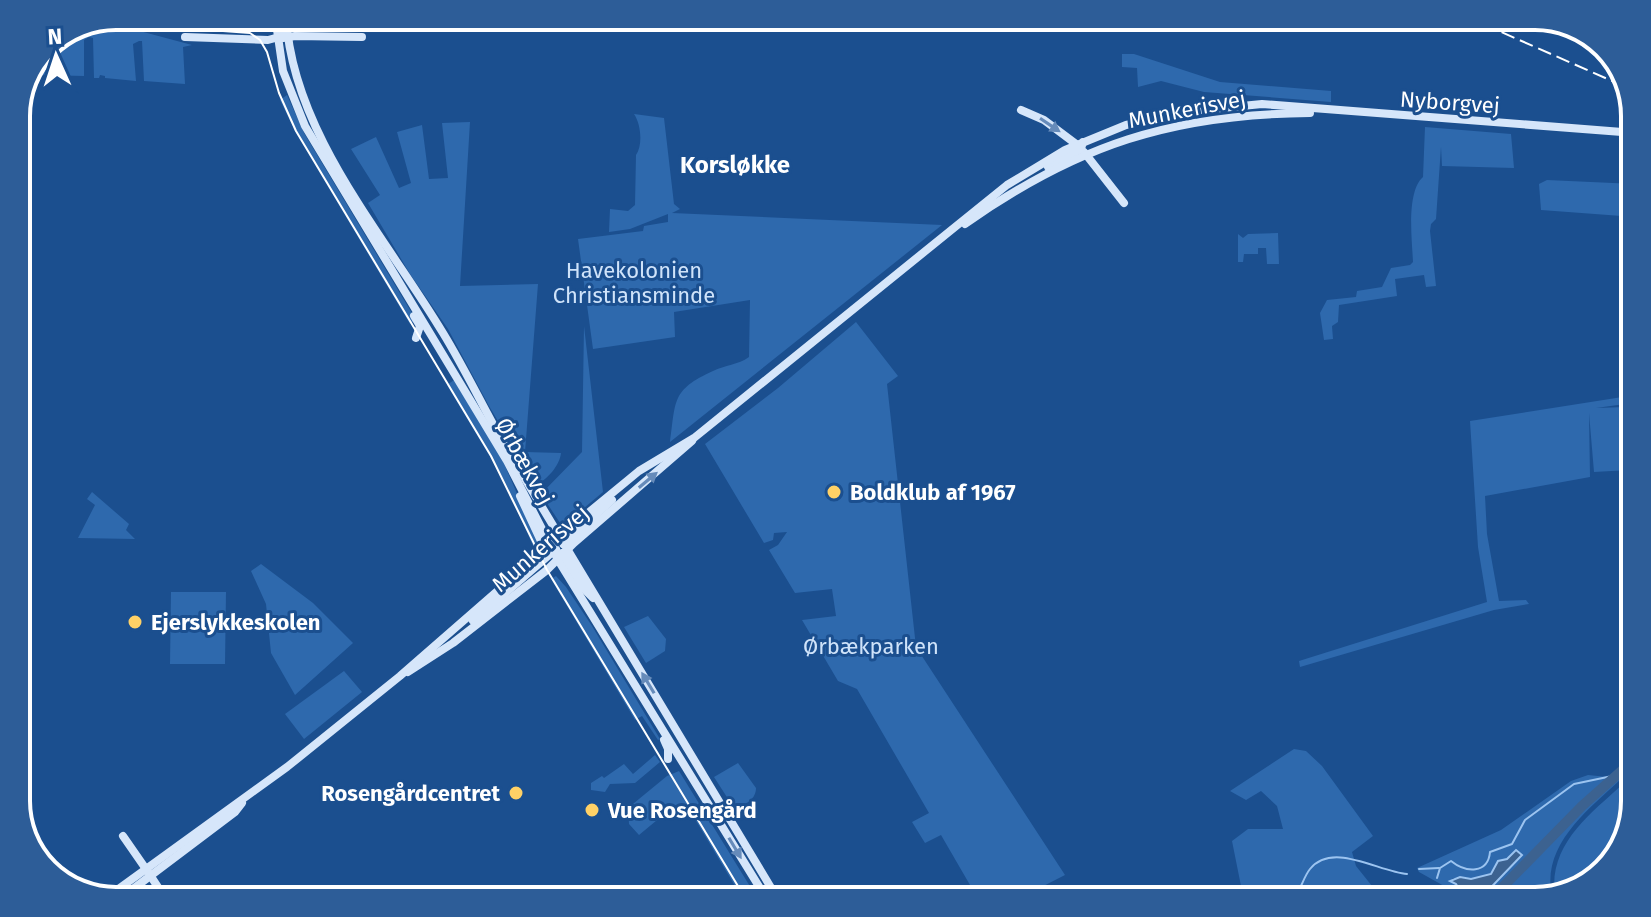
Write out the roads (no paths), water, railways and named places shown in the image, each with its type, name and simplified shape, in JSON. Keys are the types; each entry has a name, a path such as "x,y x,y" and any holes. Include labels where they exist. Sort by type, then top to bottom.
{"main road":[{"name":"Ørbækvej","path":"277,30 318,130 403,274 443,333 654,713 759,887"},
{"path":"282,30 283,38"},
{"path":"185,37 362,37"},
{"name":"Ørbækvej","path":"283,38 285,80 301,118 526,496 537,508 560,547"},
{"name":"Nyborgvej","path":"1262,104 1621,132"},
{"name":"Munkerisvej","path":"919,257 1031,177 1126,125 1168,115 1262,104"},
{"path":"1021,110 1044,120 1082,149 1124,203"},
{"name":"Munkerisvej","path":"400,676 426,663 453,643 614,498 622,485 655,460 694,438 1007,185 1043,162 1082,149 1198,121 1270,113 1351,112"},
{"path":"397,279 420,326 416,338"},
{"path":"428,330 435,331 464,374"},
{"name":"Munkerisvej","path":"132,887 203,827 244,799 400,676 542,554 560,547 688,446 694,438"},
{"path":"507,461 542,545 542,554"},
{"path":"560,547 584,589 600,604 771,887"},
{"path":"560,547 606,606 611,622"},
{"path":"654,713 668,749 668,759"},
{"path":"677,753 684,755 730,819"},
{"name":"Munkerisvej","path":"124,887 235,812 244,799"},
{"path":"123,836 158,887"}],"waterway":[{"path":"1503,887 1582,806 1621,771"},
{"path":"1437,878 1440,868 1451,861 1463,868 1481,868 1490,852 1512,844 1525,820 1574,784 1617,775"},
{"path":"1301,887 1310,869 1320,861 1331,858 1357,860 1407,874"},
{"path":"1419,869 1439,868"}],"tram line":[{"path":"209,30 250,33 260,40 296,131 491,456 547,570 739,887"}],"railway":[{"path":"1497,30 1613,82"}],"place":[{"name":"Boldklub af 1967","path":"834,492"},
{"name":"Ejerslykkeskolen","path":"135,622"},
{"name":"Rosengårdcentret","path":"516,793"},
{"name":"Vue Rosengård","path":"592,810"}],"district":[{"name":"Korsløkke","path":"735,165"}],"park label":[{"name":"Havekolonien Christiansminde","path":"634,282"},
{"name":"Ørbækparken","path":"871,646"}]}
